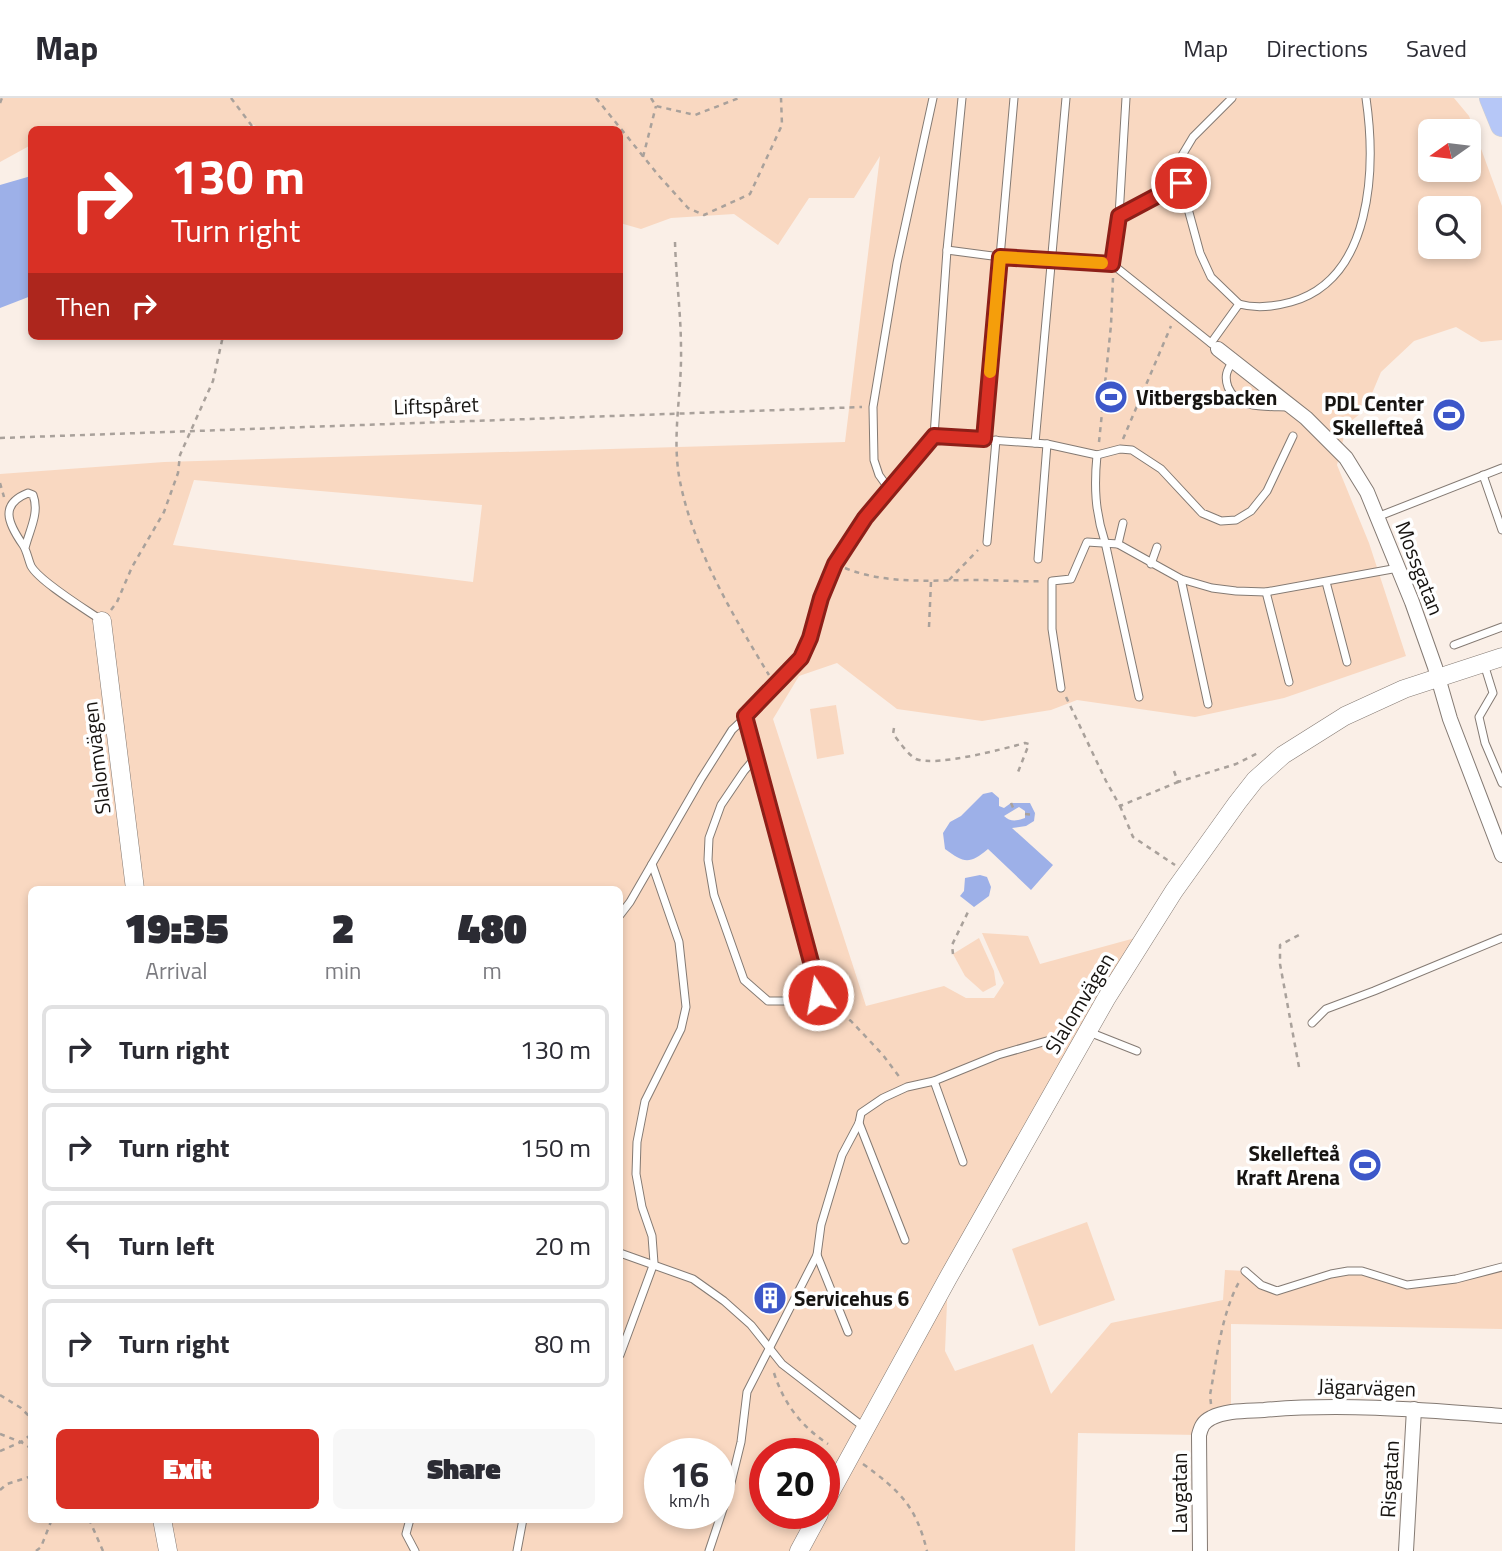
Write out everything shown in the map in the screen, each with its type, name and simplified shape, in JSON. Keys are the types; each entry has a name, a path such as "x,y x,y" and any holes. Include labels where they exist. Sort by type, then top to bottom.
{"highway":[{"path":"1491,98 1502,125"}],"street":[{"name":"Mossgatan","path":"1214,346 1294,408 1346,458 1367,492 1399,568 1457,739 1502,855"},
{"name":"Slalomvägen","path":"102,621 135,886"},
{"name":"Slalomvägen","path":"840,1475 1087,1031 1187,873 1243,795 1283,755 1345,716 1391,694 1502,657"},
{"name":"Jägarvägen","path":"1211,1418 1231,1413 1316,1406 1414,1409 1502,1416"},
{"name":"Risgatan","path":"1406,1551 1414,1409"},
{"name":"Lavgatan","path":"1200,1551 1199,1435 1202,1426 1211,1418"},
{"path":"163,1523 168,1551"},
{"path":"799,1551 811,1529"}],"lane":[{"path":"889,489 879,475 874,460 873,407 897,263 933,98"},
{"path":"623,911 720,748 745,716 801,658 835,564 865,518 934,436 947,250 962,98"},
{"path":"984,439 1014,98"},
{"path":"1035,443 1066,98"},
{"path":"1112,264 1119,216 1126,98"},
{"path":"1232,98 1193,137 1181,157 1181,183 1200,253 1211,277 1239,304 1253,308 1300,300 1319,290 1348,258 1359,234 1368,184 1366,98"},
{"path":"1119,216 1181,183"},
{"path":"947,250 1000,257 1112,264 1214,346 1239,304"},
{"path":"1233,361 1227,369 1226,378 1229,390 1238,400 1250,405 1294,408"},
{"path":"934,436 1047,444 1097,455 1120,449 1132,450 1161,469 1202,513 1221,521 1236,520 1251,510 1267,491 1293,436"},
{"path":"987,542 996,440"},
{"path":"1038,559 1047,444"},
{"path":"1097,455 1094,496 1098,521 1139,697"},
{"path":"1377,517 1502,468"},
{"path":"1483,475 1502,530"},
{"path":"25,548 34,517 35,500 33,495 28,493 6,503 4,512 9,527 25,548 32,566 48,582 102,621"},
{"path":"1118,544 1123,523"},
{"path":"1061,688 1052,629 1052,581 1071,579 1087,542 1118,544 1181,579 1212,587 1266,592 1399,568"},
{"path":"1151,564 1157,547"},
{"path":"1181,579 1208,704"},
{"path":"1326,582 1347,662"},
{"path":"1266,592 1289,682"},
{"path":"1454,645 1502,627"},
{"path":"1484,663 1493,692 1479,717 1485,743 1502,783"},
{"path":"745,716 818,988 818,995 796,1001 768,1001 744,980 714,895 708,860 709,838 722,805 755,758"},
{"path":"623,1347 654,1264 652,1236 642,1207 636,1174 637,1142 645,1101 681,1029 686,1007 679,942 652,864"},
{"path":"1312,1023 1326,1009 1374,992 1502,938"},
{"path":"1087,1031 1137,1051"},
{"path":"709,1551 729,1491 741,1442 747,1392 817,1255 821,1224 842,1154 859,1124 861,1113 883,1098 907,1087 934,1082 998,1055 1050,1040"},
{"path":"934,1082 962,1162"},
{"path":"859,1124 905,1240"},
{"path":"623,1254 694,1279 724,1301 769,1346 782,1364 866,1428"},
{"path":"817,1255 848,1332"},
{"path":"1245,1271 1261,1286 1277,1291 1348,1271 1362,1271 1407,1284 1456,1279 1502,1267"},
{"path":"409,1523 406,1534 415,1551"},
{"path":"517,1551 522,1523"}],"path":[{"path":"0,103 2,98"},
{"path":"231,98 252,126"},
{"path":"596,98 618,126"},
{"path":"651,98 656,106 695,115 739,98"},
{"path":"623,132 688,208 704,215 750,194 782,125 781,98"},
{"path":"643,157 656,106"},
{"path":"675,242 681,350 676,439 679,477 692,523 728,607 775,684"},
{"path":"1097,455 1111,326 1112,264"},
{"path":"1120,449 1176,315"},
{"path":"102,621 117,602 132,567 164,512 178,473 180,455 213,381 222,340"},
{"name":"Liftspåret","path":"0,438 873,407"},
{"path":"0,483 6,503"},
{"path":"949,580 987,542"},
{"path":"835,564 878,579 931,582 1052,581"},
{"path":"929,627 931,582"},
{"path":"1061,688 1133,837 1187,873"},
{"path":"894,728 893,734 918,760 970,757 1029,744 1018,772"},
{"path":"1120,806 1178,782"},
{"path":"1011,803 1014,810"},
{"path":"1025,814 1035,815"},
{"path":"953,954 952,945 968,912"},
{"path":"1299,935 1280,944 1280,964 1299,1067"},
{"path":"818,995 851,1021 883,1055 907,1087"},
{"path":"1211,1418 1210,1395 1218,1352 1233,1293 1245,1271"},
{"path":"781,1394 795,1416 819,1438"},
{"path":"0,1395 28,1415"},
{"path":"0,1434 28,1446"},
{"path":"0,1451 28,1437"},
{"path":"860,1462 893,1485 906,1500 917,1518 927,1551"},
{"path":"0,1489 28,1477"},
{"path":"36,1551 41,1546 50,1523"},
{"path":"91,1523 103,1551"}],"shaded area":[{"path":"0,98 1454,98 1470,119 1418,119 1418,182 1481,182 1481,149 1502,206 1502,340 1481,342 1456,327 1414,341 1381,372 1365,410 1347,424 1337,465 1369,543 1406,656 1284,698 1195,717 1077,700 1051,710 982,721 897,709 837,663 799,676 773,719 866,1006 944,986 966,998 994,998 1004,983 982,933 1028,936 1040,964 1146,935 948,1278 945,1351 955,1371 1033,1344 1051,1394 1111,1323 1223,1300 1225,1270 1245,1271 1272,1290 1348,1271 1407,1285 1502,1267 1502,1329 1231,1324 1231,1413 1211,1418 1199,1435 1078,1433 1075,1551 0,1551 0,474 164,462 845,442 880,156 854,198 809,198 778,245 734,214 671,218 641,229 623,224 623,126 28,126 28,147 0,162","holes":["194,480 482,505 473,582 173,545"]},
{"path":"836,705 844,754 817,759 810,709"},
{"path":"979,938 994,971 996,985 983,992 965,976 953,954"},
{"path":"1087,1222 1115,1300 1039,1326 1012,1249"}],"water":[{"path":"28,177 28,297 0,308 0,185"},
{"path":"992,792 999,798 999,806 1004,808 1011,803 1030,803 1035,813 1034,821 1026,826 1012,828 1053,865 1031,890 988,849 976,858 966,860 945,849 943,833 950,822 961,816 983,794","holes":["1019,807 1025,811 1025,818 1019,820 1004,816"]},
{"path":"980,875 987,877 991,887 989,896 974,907 960,896 964,891 965,878"}],"slow traffic":[{"path":"990,372 1000,257 1102,263"}],"place":[{"name":"Vitbergsbacken","path":"1111,397"},
{"name":"PDL Center Skellefteå","path":"1449,415"},
{"name":"Skellefteå Kraft Arena","path":"1365,1165"},
{"name":"Servicehus 6","path":"770,1298"}],"route":[{"path":"818,995 745,716 801,658 835,564 865,518 934,436 984,439 1000,257 1112,264 1119,216 1181,183"}]}
